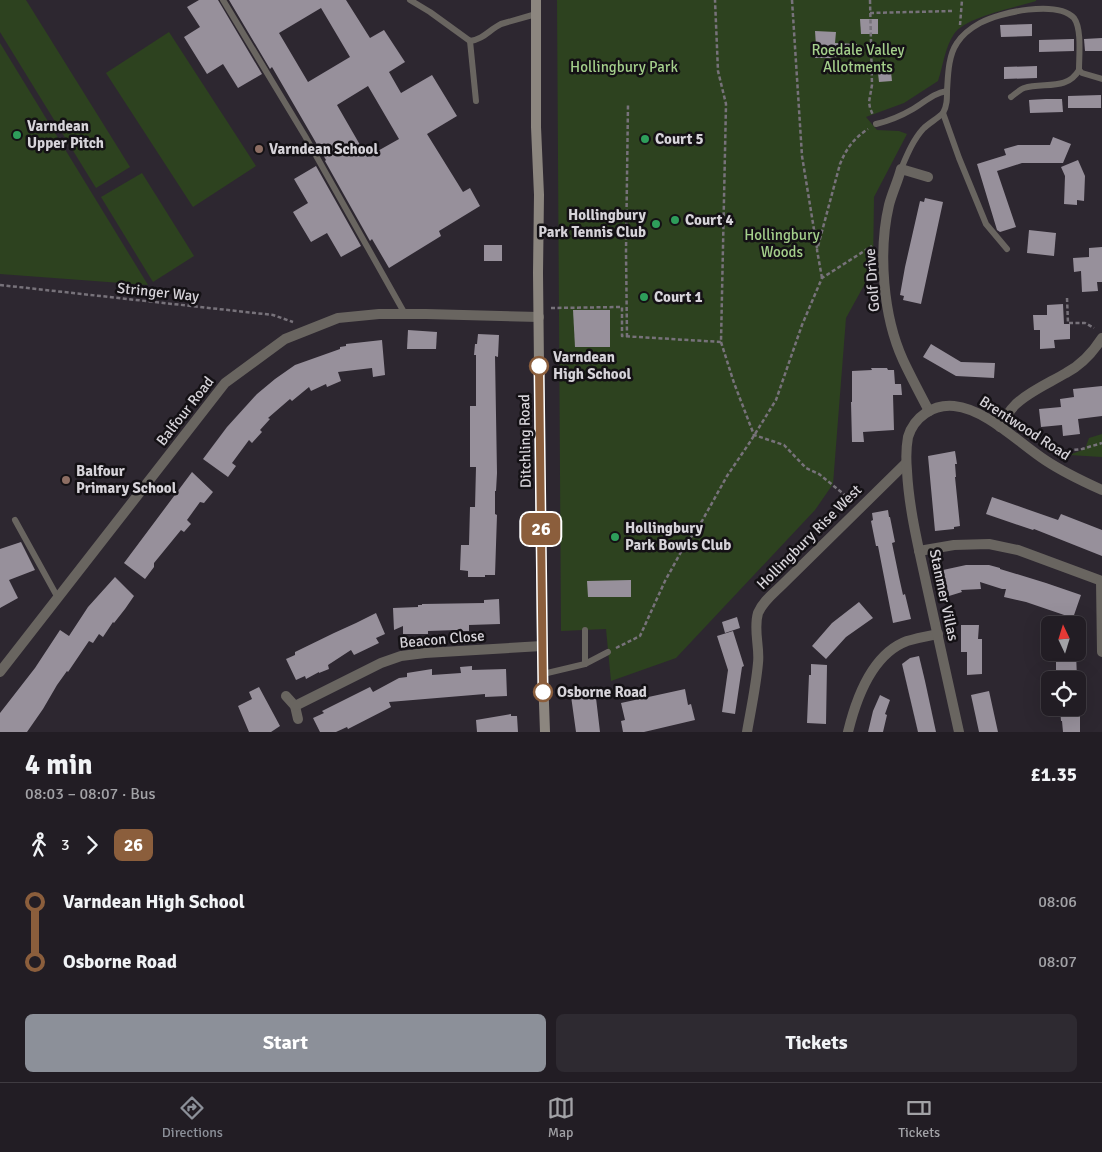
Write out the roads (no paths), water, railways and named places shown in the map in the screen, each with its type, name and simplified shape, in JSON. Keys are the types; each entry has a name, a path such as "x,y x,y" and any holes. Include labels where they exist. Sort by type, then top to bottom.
{"street":[{"name":"Ditchling Road","path":"536,0 542,646 545,732"},
{"path":"901,169 928,177"},
{"name":"Golf Drive","path":"901,169 889,205 885,239 884,280 894,336 902,358 929,411"},
{"name":"Balfour Road","path":"0,672 225,384 285,339 338,318 379,314 539,313"},
{"path":"1000,427 1011,410 1026,396 1074,368 1100,345"},
{"name":"Brentwood Road","path":"929,411 944,406 963,407 1000,427 1063,471 1102,490"},
{"path":"906,463 909,435 919,418 929,411"},
{"name":"Hollingbury Rise West","path":"747,732 758,662 756,620 760,610 765,602 906,463"},
{"name":"Stanmer Villas","path":"906,463 908,489 919,551 959,732"},
{"path":"919,551 954,545 989,544 1018,550 1102,581 1102,652"},
{"path":"848,732 854,709 866,682 877,664 906,642 938,634"},
{"name":"Beacon Close","path":"295,706 382,663 401,656 542,646"},
{"path":"286,696 295,706 298,720"}],"lane":[{"path":"223,0 305,136 404,314"},
{"path":"410,0 470,41 480,39 496,26 536,14"},
{"path":"901,169 920,133 943,113 947,104 949,70 954,49 962,36 980,23 1010,12 1048,7 1062,9 1073,17 1078,26 1079,70 1070,81 1029,87 1010,97"},
{"path":"470,41 476,100"},
{"path":"1079,70 1082,73 1102,79"},
{"path":"876,124 902,115 934,95 947,91"},
{"path":"943,113 986,224 1007,249"},
{"path":"14,520 58,598"},
{"path":"585,630 585,664"},
{"path":"543,674 585,664 608,652"}],"place":[{"name":"Varndean Upper Pitch","path":"17,135"},
{"name":"Court 5","path":"645,139"},
{"name":"Varndean School","path":"259,149"},
{"name":"Court 4","path":"675,220"},
{"name":"Hollingbury Park Tennis Club","path":"656,224"},
{"name":"Court 1","path":"644,297"},
{"name":"Varndean High School","path":"539,366"},
{"name":"Balfour Primary School","path":"66,480"},
{"name":"Hollingbury Park Bowls Club","path":"615,537"},
{"name":"Osborne Road","path":"543,692"}],"park label":[{"name":"Roedale Valley Allotments","path":"858,58"},
{"name":"Hollingbury Park","path":"624,67"},
{"name":"Hollingbury Woods","path":"782,244"}]}
